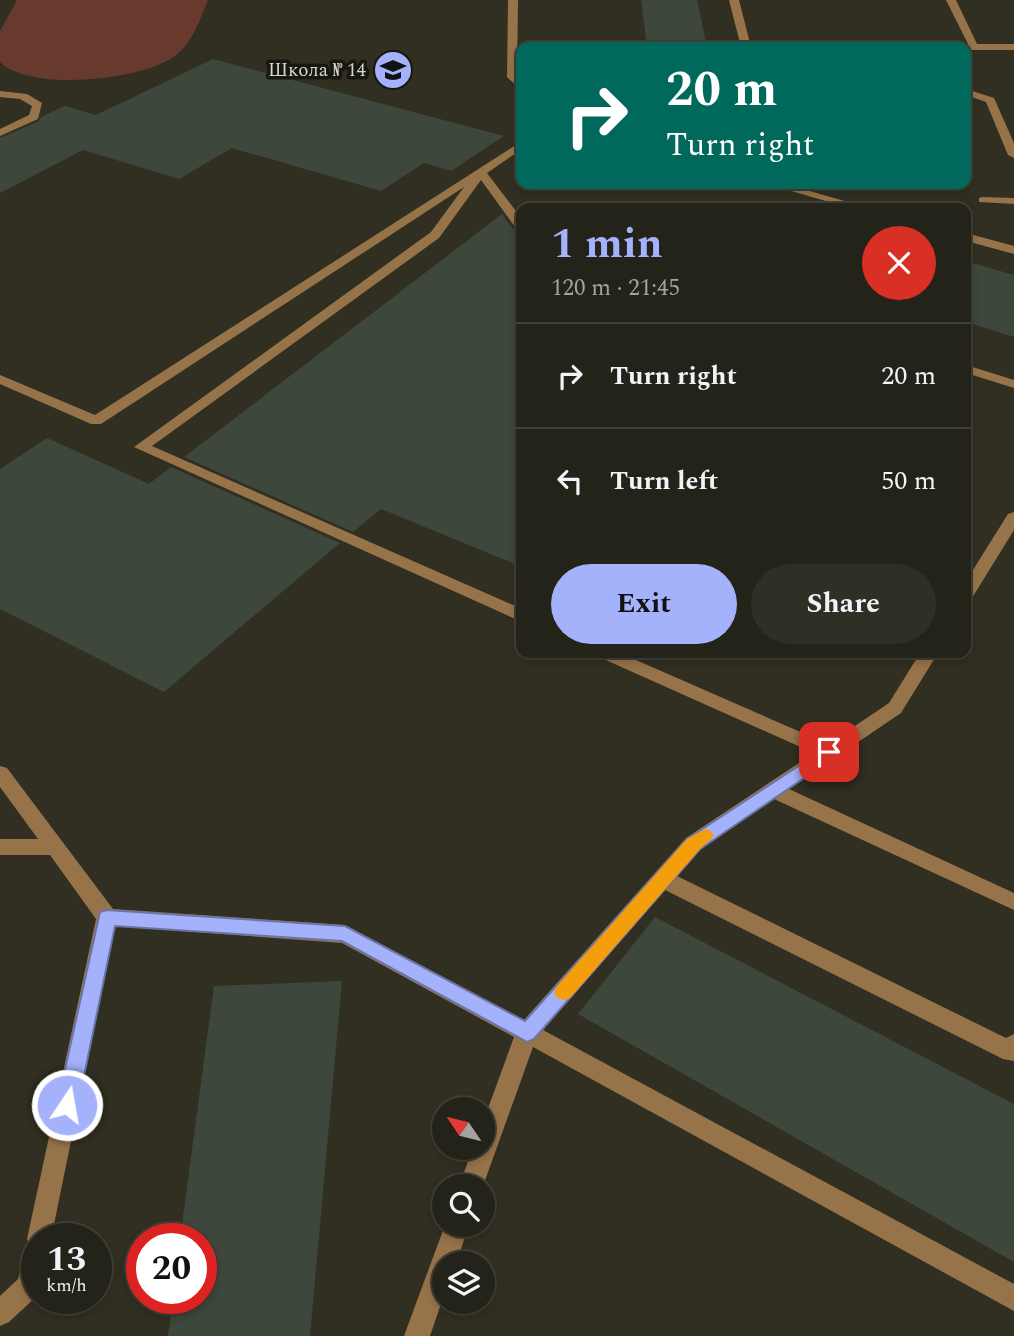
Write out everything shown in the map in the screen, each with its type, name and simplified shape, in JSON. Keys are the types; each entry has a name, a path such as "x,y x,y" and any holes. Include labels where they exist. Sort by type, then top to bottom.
{"lane":[{"path":"513,0 512,77 516,81"},
{"path":"734,0 745,42"},
{"path":"951,0 968,42"},
{"path":"971,47 1014,47"},
{"path":"0,94 23,96 38,105 34,117 0,134"},
{"path":"971,94 990,100 1014,155"},
{"path":"0,379 96,421 516,148"},
{"path":"481,172 516,221"},
{"path":"481,172 435,235 141,447 516,613"},
{"path":"792,189 844,203"},
{"path":"983,200 1014,201"},
{"path":"971,238 1014,250"},
{"path":"971,371 1014,384"},
{"path":"0,398 19,387"},
{"path":"971,586 1014,517"},
{"path":"616,658 829,752"},
{"path":"475,1174 527,1033 693,844 895,708 926,658"},
{"path":"0,773 107,917 345,934 1014,1298"},
{"path":"773,790 1014,902"},
{"path":"0,847 54,847"},
{"path":"663,879 1010,1052 1014,1044"},
{"path":"42,1223 107,917"},
{"path":"417,1336 453,1237"},
{"path":"0,1313 21,1293"}],"shaded area":[{"path":"17,0 208,0 190,40 172,58 156,66 111,77 59,80 15,71 0,62 0,31"}],"building":[{"path":"641,0 697,0 706,42 646,42"},
{"path":"213,59 504,136 451,171 424,163 381,191 232,148 179,179 83,150 0,193 0,138 65,106 96,115"},
{"path":"502,214 516,233 516,565 381,509 353,532 184,457"},
{"path":"971,262 1014,275 1014,337 971,324"},
{"path":"47,438 149,484 171,467 340,543 164,692 0,609 0,469"},
{"path":"655,917 1014,1104 1014,1262 578,1014"},
{"path":"342,981 310,1336 168,1336 171,1314 217,1314 217,1223 182,1223 214,986"}],"slow traffic":[{"path":"564,992 693,844 705,836"}],"place":[{"name":"Школа № 14","path":"393,70"}],"route":[{"path":"67,1105 107,917 345,934 527,1033 693,844 829,752"}]}
